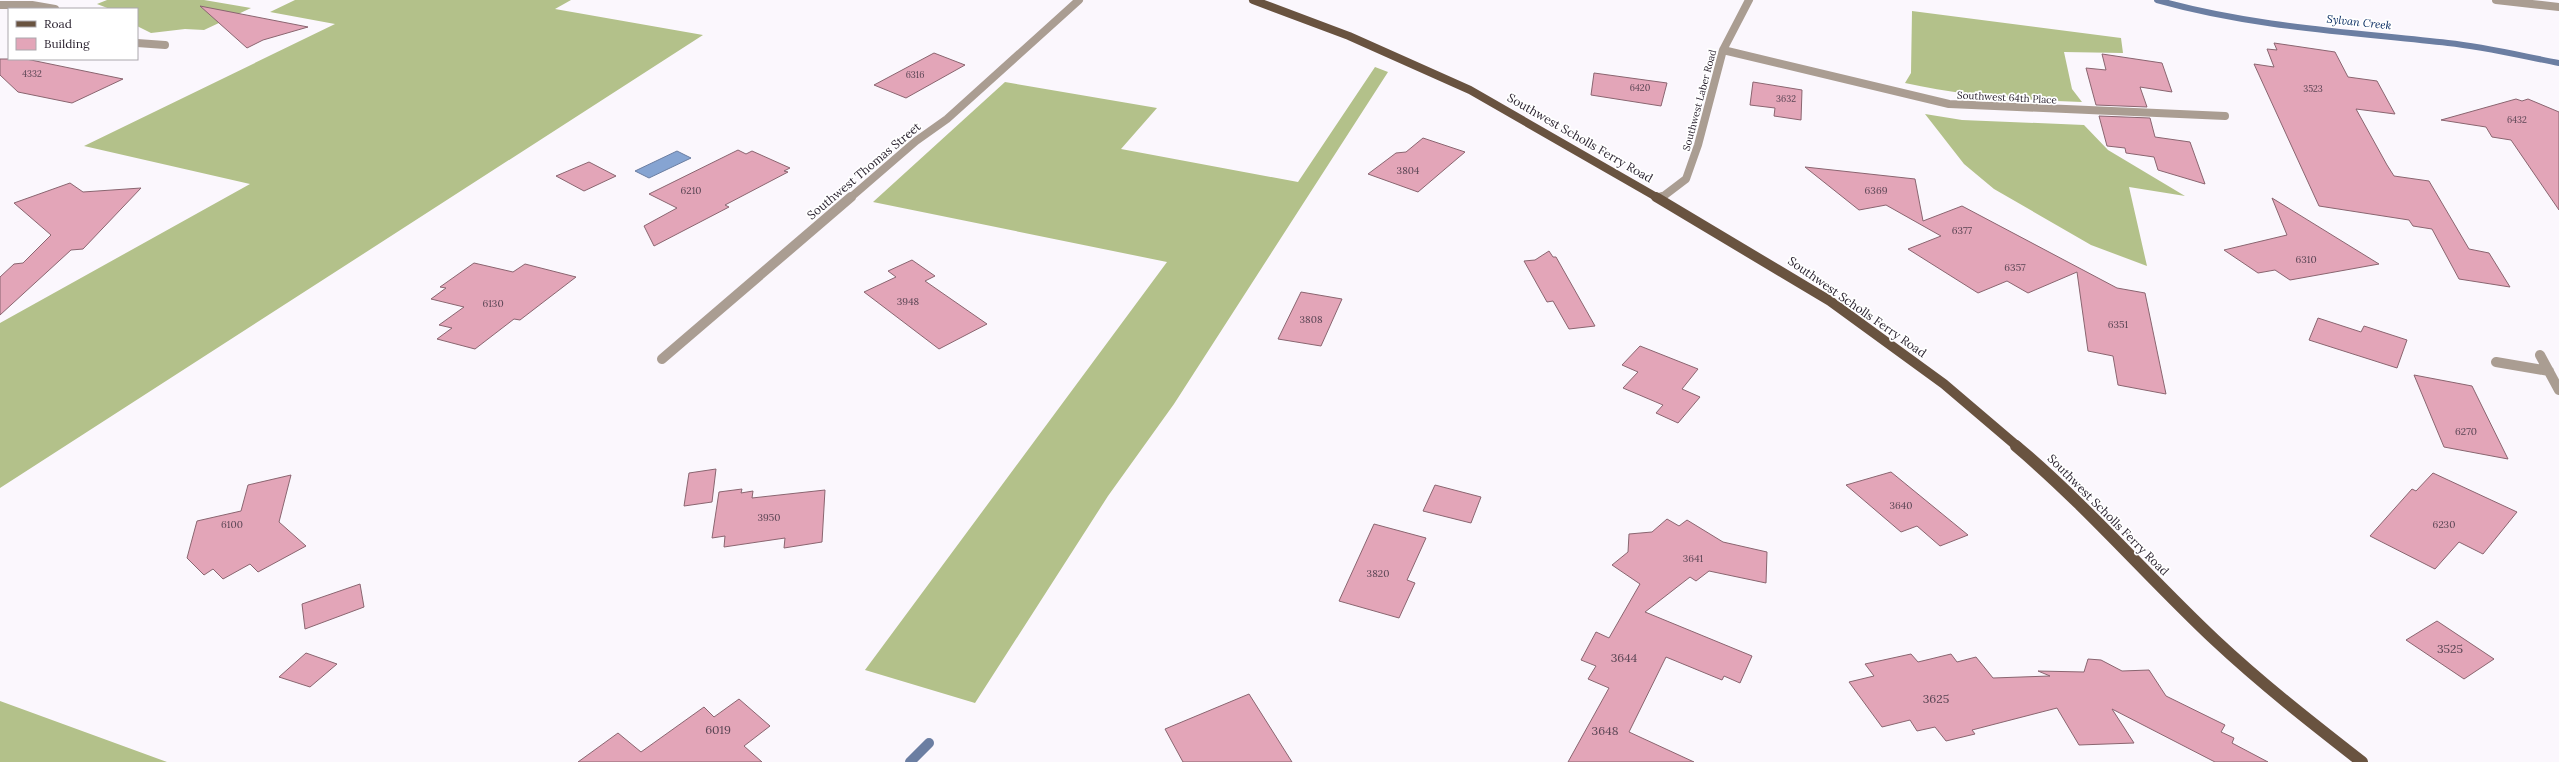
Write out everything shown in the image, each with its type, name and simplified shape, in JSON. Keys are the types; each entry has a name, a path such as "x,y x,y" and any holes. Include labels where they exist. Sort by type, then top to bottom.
{"main road":[{"name":"Southwest Scholls Ferry Road","path":"1253,0 1349,36 1470,90 1660,198 1830,301 1944,384 2055,479 2215,640 2286,703 2362,762"}],"street":[{"name":"Southwest Thomas Street","path":"662,359 916,142 947,119 1078,0"},
{"name":"Southwest Laber Road","path":"1660,198 1686,179 1723,50 1749,0"},
{"path":"2496,0 2559,7"},
{"path":"0,5 32,5 48,8"},
{"path":"138,43 165,45"},
{"name":"Southwest 64th Place","path":"1723,50 1948,104 2224,116"},
{"path":"2540,355 2559,390"},
{"path":"2496,362 2549,372"}],"green space":[{"path":"107,0 204,0 251,8 204,30 185,29 151,33 138,26 138,8 107,8 97,4"},
{"path":"295,0 571,0 555,9 703,35 0,488 0,323 250,184 84,146 335,24 270,12"},
{"path":"1912,11 2121,38 2123,53 2064,52 2072,89 2082,102 1993,97 1905,83 1911,73"},
{"path":"1375,67 1388,72 1174,404 1108,496 975,703 865,670 1167,262 873,202 1005,82 1157,108 1121,149 1298,182"},
{"path":"1925,114 1962,120 2084,125 2108,150 2185,196 2129,187 2147,266 2091,245 1994,189 1964,164"},
{"path":"0,701 167,762 0,762"}],"water":[{"path":"677,151 691,158 649,178 635,171"}],"building":[{"path":"200,6 308,27 263,40 247,48"},
{"path":"2274,43 2335,52 2348,77 2377,81 2395,114 2356,109 2394,176 2429,181 2469,249 2489,253 2510,287 2459,279 2432,229 2413,226 2409,220 2319,206 2254,64 2274,67 2267,49 2277,50"},
{"path":"934,53 965,65 906,98 874,85"},
{"path":"2102,54 2162,63 2172,92 2140,87 2147,107 2096,105 2086,68 2106,70"},
{"path":"0,59 8,59 31,60 123,79 72,103 18,92 0,75"},
{"path":"1594,73 1667,83 1661,106 1591,95"},
{"path":"1753,82 1802,90 1801,120 1774,116 1775,108 1750,105"},
{"path":"2516,99 2522,101 2528,99 2559,112 2559,210 2511,140 2492,137 2486,127 2441,120"},
{"path":"2099,116 2150,118 2155,137 2190,142 2205,184 2158,170 2154,157 2126,153 2125,148 2107,146"},
{"path":"1423,138 1465,152 1418,192 1368,174 1396,153 1406,152"},
{"path":"738,150 746,154 752,151 790,168 784,171 788,172 725,205 729,207 654,246 644,226 677,208 649,194"},
{"path":"589,162 616,176 584,191 556,176"},
{"path":"1805,167 1915,179 1923,221 1962,206 2117,288 2145,293 2166,394 2118,385 2113,356 2088,351 2077,272 2028,293 2007,281 1978,293 1908,249 1941,236 1886,205 1859,210"},
{"path":"70,183 83,192 141,188 83,249 71,250 0,315 0,277 14,264 23,263 51,235 14,203"},
{"path":"2272,198 2379,264 2290,280 2275,270 2258,273 2224,250 2287,235"},
{"path":"1549,251 1553,257 1556,257 1595,326 1569,329 1553,301 1547,302 1524,261 1535,260"},
{"path":"912,260 935,276 925,281 987,324 939,349 864,292 896,277 888,271"},
{"path":"474,263 513,272 525,264 576,277 520,320 514,319 475,349 437,339 452,328 439,325 464,307 431,299 446,288 440,287"},
{"path":"1301,292 1342,299 1321,346 1278,339"},
{"path":"2318,318 2361,332 2364,326 2407,340 2397,368 2309,340"},
{"path":"1640,346 1698,369 1682,389 1700,397 1678,423 1656,413 1663,405 1623,388 1638,372 1622,365"},
{"path":"2414,375 2472,386 2508,459 2444,447"},
{"path":"716,469 712,502 684,506 689,473"},
{"path":"1891,472 1968,535 1940,546 1917,526 1901,532 1846,485"},
{"path":"2433,473 2517,512 2483,554 2459,542 2435,569 2370,536 2412,489 2416,491"},
{"path":"291,475 279,522 306,546 258,572 250,564 223,579 213,569 204,575 187,558 197,521 241,511 248,485"},
{"path":"1435,485 1481,497 1471,523 1423,511"},
{"path":"742,489 741,493 753,491 752,498 825,490 822,542 784,548 785,538 724,547 725,536 712,538 719,492"},
{"path":"1667,519 1679,526 1687,520 1723,542 1767,552 1766,583 1709,571 1696,581 1690,577 1645,612 1752,656 1740,683 1724,676 1722,680 1666,657 1629,732 1694,762 1568,762 1609,688 1588,679 1596,666 1581,660 1596,632 1609,638 1640,584 1612,565 1628,552 1629,534 1652,532"},
{"path":"1374,524 1426,538 1407,580 1415,583 1399,618 1339,601"},
{"path":"360,584 364,607 305,629 302,604"},
{"path":"2437,621 2494,659 2464,679 2406,640"},
{"path":"306,653 337,664 310,687 279,677"},
{"path":"1911,654 1918,662 1951,654 1957,662 1976,657 1993,678 2050,676 2038,671 2084,672 2088,659 2101,660 2122,671 2149,670 2166,696 2225,725 2221,732 2234,738 2232,743 2268,762 2215,762 2112,709 2134,743 2079,745 2057,708 1972,730 1975,734 1946,741 1935,727 1917,731 1910,720 1882,727 1849,682 1874,676 1865,664"},
{"path":"1249,694 1292,762 1183,762 1165,729"},
{"path":"739,699 770,726 744,746 762,762 578,762 618,733 641,752 704,707 714,717"}],"waterway":[{"name":"Sylvan Creek","path":"2157,0 2229,17 2265,23 2462,45 2559,63"},
{"path":"910,762 929,743"}]}
